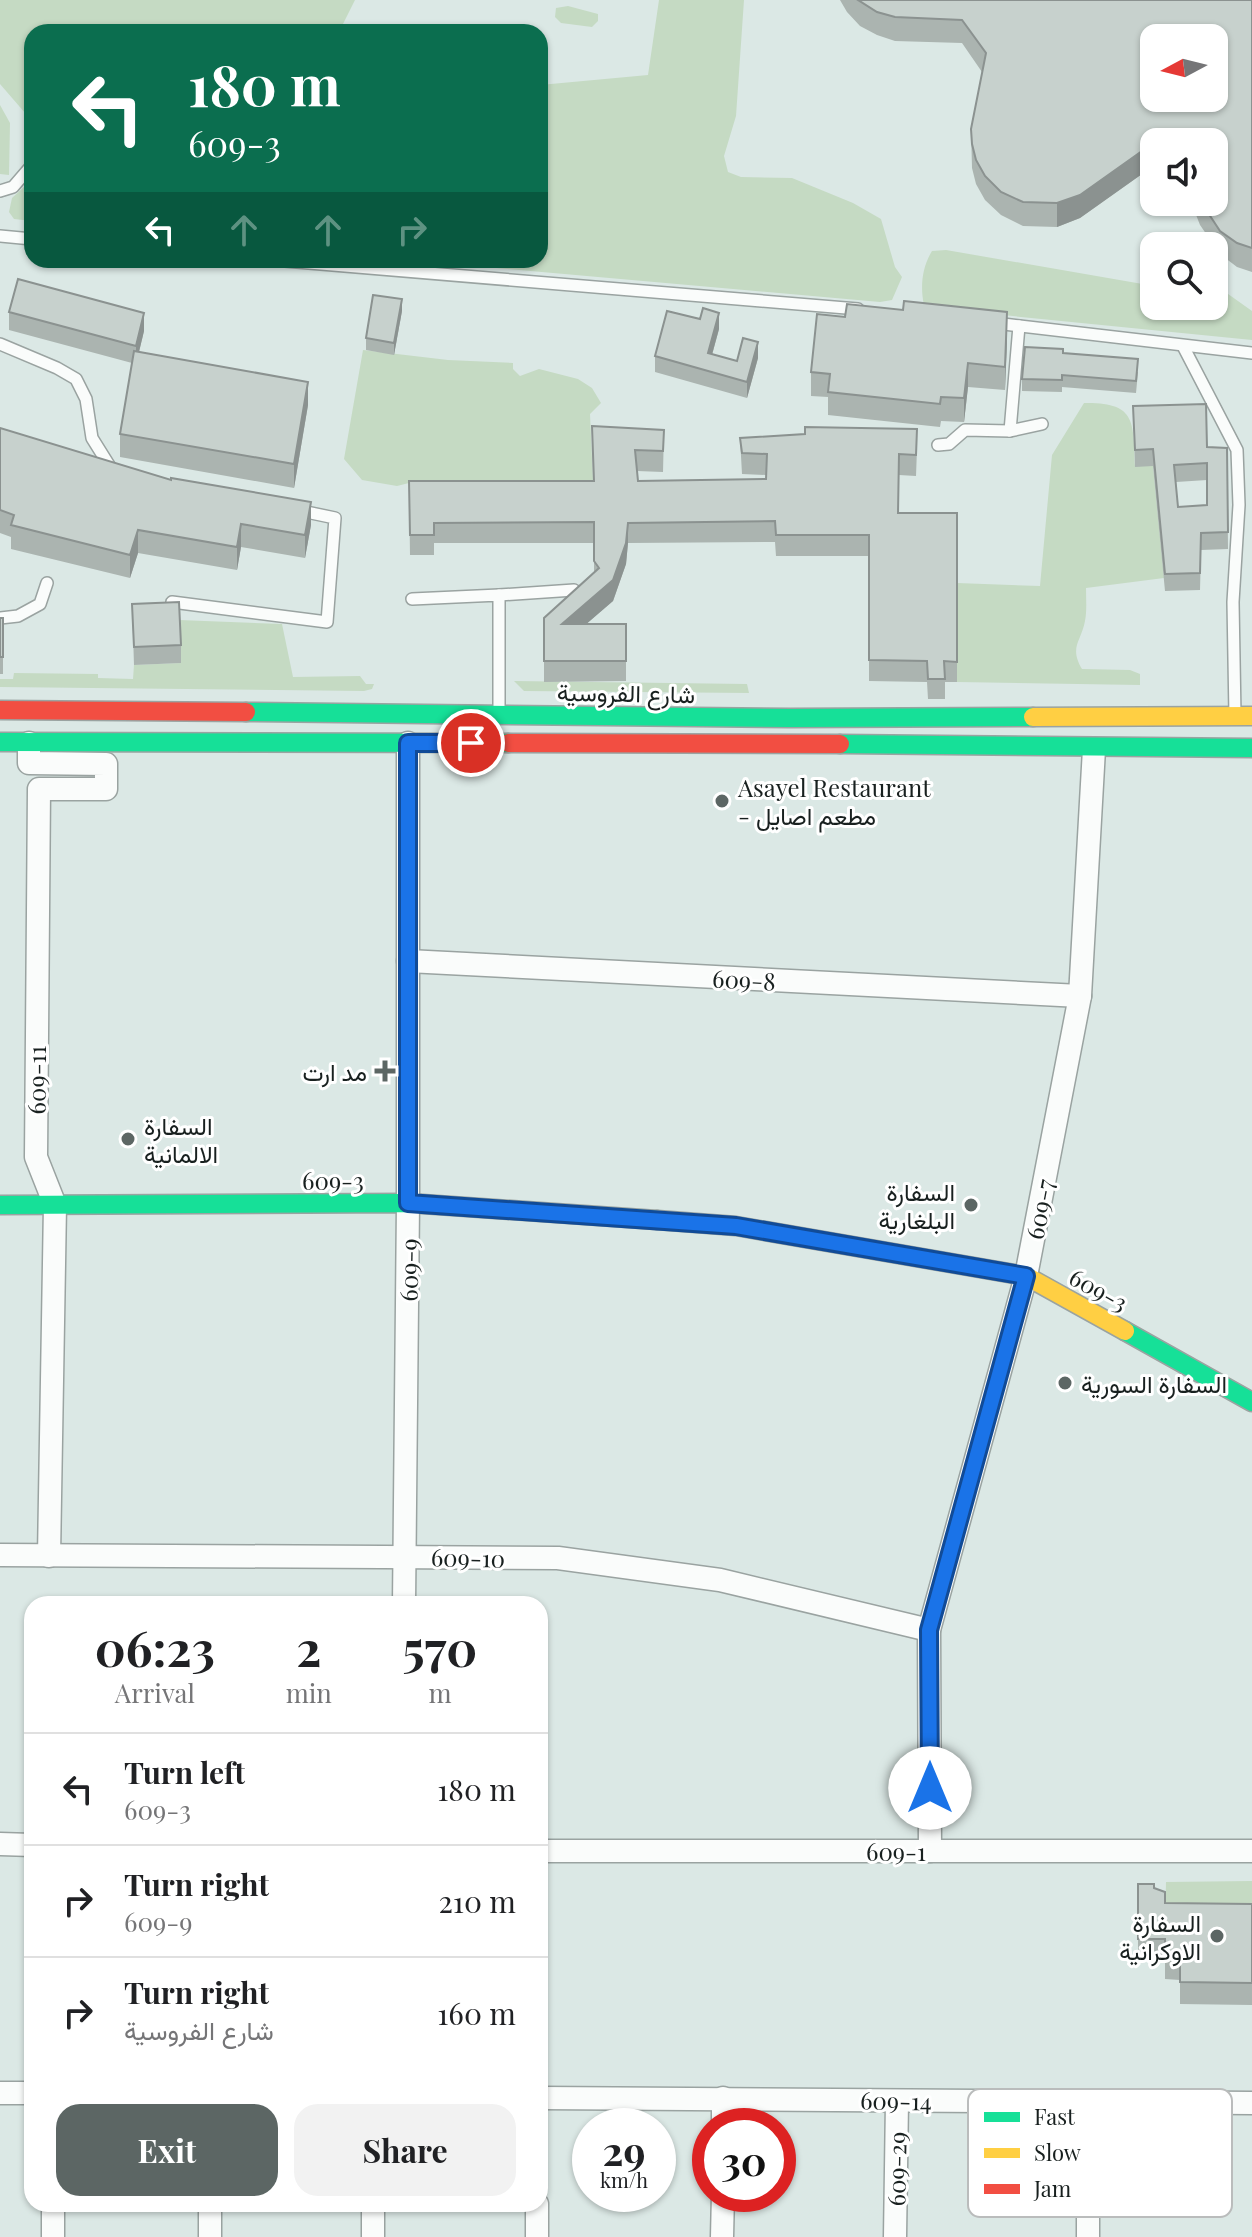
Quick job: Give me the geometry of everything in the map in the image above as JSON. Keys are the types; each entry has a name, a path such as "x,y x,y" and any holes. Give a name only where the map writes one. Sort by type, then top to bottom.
{"street":[{"name":"شارع الفروسية","path":"0,710 790,718 1244,716"},
{"path":"789,744 790,718"},
{"path":"0,742 1252,748"},
{"name":"609-11","path":"29,743 29,763 106,764 106,789 39,789 36,1157 55,1205 49,1556"},
{"name":"609-9","path":"404,1596 408,743"},
{"name":"609-7","path":"930,1851 929,1630 1026,1276 1080,996 1094,749"},
{"name":"609-8","path":"408,961 1080,996"},
{"name":"609-3","path":"0,1205 408,1203 736,1226 1026,1276 1252,1402"},
{"name":"609-10","path":"0,1555 558,1558 720,1580 929,1630"},
{"path":"0,1844 24,1845"},
{"name":"609-1","path":"548,1851 1252,1851"},
{"path":"0,2093 24,2093"},
{"name":"609-14","path":"548,2098 968,2101"},
{"path":"723,2098 723,2108"},
{"name":"609-29","path":"895,2237 897,2101"},
{"name":"609-14","path":"1232,2103 1252,2103"},
{"path":"53,2212 53,2237"},
{"path":"210,2212 210,2237"},
{"path":"373,2212 373,2237"},
{"path":"537,2212 537,2237"},
{"path":"722,2237 723,2212"}],"lane":[{"path":"0,191 13,187 24,174"},
{"path":"0,236 24,238"},
{"path":"368,268 868,310"},
{"path":"989,323 1252,353"},
{"path":"1010,431 1019,326"},
{"path":"0,344 76,379 86,399 92,438 112,470 127,474"},
{"path":"1183,346 1237,450 1239,505 1233,602 1244,716"},
{"path":"938,445 949,444 965,430 1010,431 1042,424"},
{"path":"172,602 327,622 335,518 291,509"},
{"path":"0,618 18,616 40,604 47,583"},
{"path":"412,599 574,590"},
{"path":"499,595 499,714"}],"green space":[{"path":"0,0 355,0 343,24 24,24 24,112 0,84"},
{"path":"659,0 744,0 736,116 724,156 728,172 741,177 792,178 853,203 881,219 895,267 902,277 892,300 880,302 495,268 548,268 548,84 648,75"},
{"path":"568,6 598,14 598,21 592,27 561,23 555,17 556,8"},
{"path":"0,105 10,123 9,175 0,174"},
{"path":"24,187 24,220 14,219 9,212 12,198"},
{"path":"946,250 1140,284 1140,320 1228,320 1228,294 1252,311 1252,340 932,308 924,305 922,284 932,251"},
{"path":"363,350 448,360 513,363 513,369 520,376 539,369 578,379 592,388 601,403 590,414 593,480 409,483 397,486 362,480 344,459"},
{"path":"1084,403 1114,406 1123,411 1132,426 1135,466 1153,466 1164,578 1086,588 1086,617 1076,655 1082,669 1130,670 1140,674 1140,685 957,682 957,583 1040,586 1052,455"},
{"path":"179,620 282,624 293,677 360,676 366,684 374,684 372,689 364,691 0,687 0,679 13,679 14,673 98,674 98,678 133,679 134,665 181,663"},
{"path":"514,681 747,684 749,693 524,691"},
{"path":"1252,1881 1252,1926 1165,1925 1166,1882"}],"building":[{"path":"858,0 1252,0 1252,248 1237,243 1228,237 1228,232 1220,231 1210,216 1228,216 1228,128 1140,128 1140,152 1080,195 1057,203 1023,202 1001,192 985,176 972,144 971,129 986,53 962,20 895,17 877,12"},
{"path":"18,279 144,313 136,346 9,312"},
{"path":"373,295 402,299 394,343 366,338"},
{"path":"904,301 1007,312 1005,367 968,363 964,398 941,397 940,404 828,392 830,374 811,372 817,314 845,317 847,304 903,310"},
{"path":"703,308 719,313 708,353 737,361 743,338 758,342 747,382 655,356 667,311 700,319"},
{"path":"1025,347 1138,359 1136,381 1062,375 1062,380 1022,379"},
{"path":"134,351 308,382 294,464 120,434"},
{"path":"1206,404 1207,447 1227,448 1228,532 1201,533 1200,573 1165,574 1153,449 1135,450 1133,406","holes":["1207,463 1207,505 1178,507 1174,465"]},
{"path":"592,426 664,430 663,451 635,450 638,481 766,479 767,454 742,453 740,438 805,434 805,427 917,429 916,455 899,454 898,513 957,513 957,662 944,661 945,679 928,679 927,661 869,660 869,535 776,535 775,521 628,523 626,543 613,580 562,624 626,624 626,661 544,661 544,618 599,568 594,561 594,522 434,523 434,535 410,535 409,481 594,481"},
{"path":"0,428 171,480 311,502 305,535 241,524 237,547 138,530 130,555 11,525 14,515 0,510"},
{"path":"179,602 181,645 134,647 132,604"},
{"path":"0,618 3,618 3,657 0,657"},
{"path":"1138,1884 1154,1884 1154,1888 1165,1892 1165,1903 1252,1904 1252,1983 1180,1982 1180,1958 1165,1958 1165,1939 1138,1939"}],"traffic: fast":[{"path":"246,712 790,718 1033,717"},
{"path":"0,742 508,743"},
{"path":"840,744 1252,748"},
{"path":"0,1205 408,1203 657,1220"},
{"path":"1125,1331 1252,1402"}],"traffic: slow":[{"path":"1033,717 1252,716"},
{"path":"657,1220 736,1226 1026,1276 1125,1331"}],"traffic: jam":[{"path":"0,710 246,712"},
{"path":"508,743 840,744"}],"place":[{"name":"Asayel Restaurant - مطعم اصايل","path":"722,801"},
{"name":"مد ارت","path":"385,1071"},
{"name":"السفارة الالمانية","path":"128,1139"},
{"name":"السفارة البلغارية","path":"971,1205"},
{"name":"السفارة السورية","path":"1065,1383"},
{"name":"السفارة الاوكرانية","path":"1217,1936"}],"route":[{"path":"471,743 408,743 408,1203 736,1226 1026,1276 929,1630 930,1788"}]}
